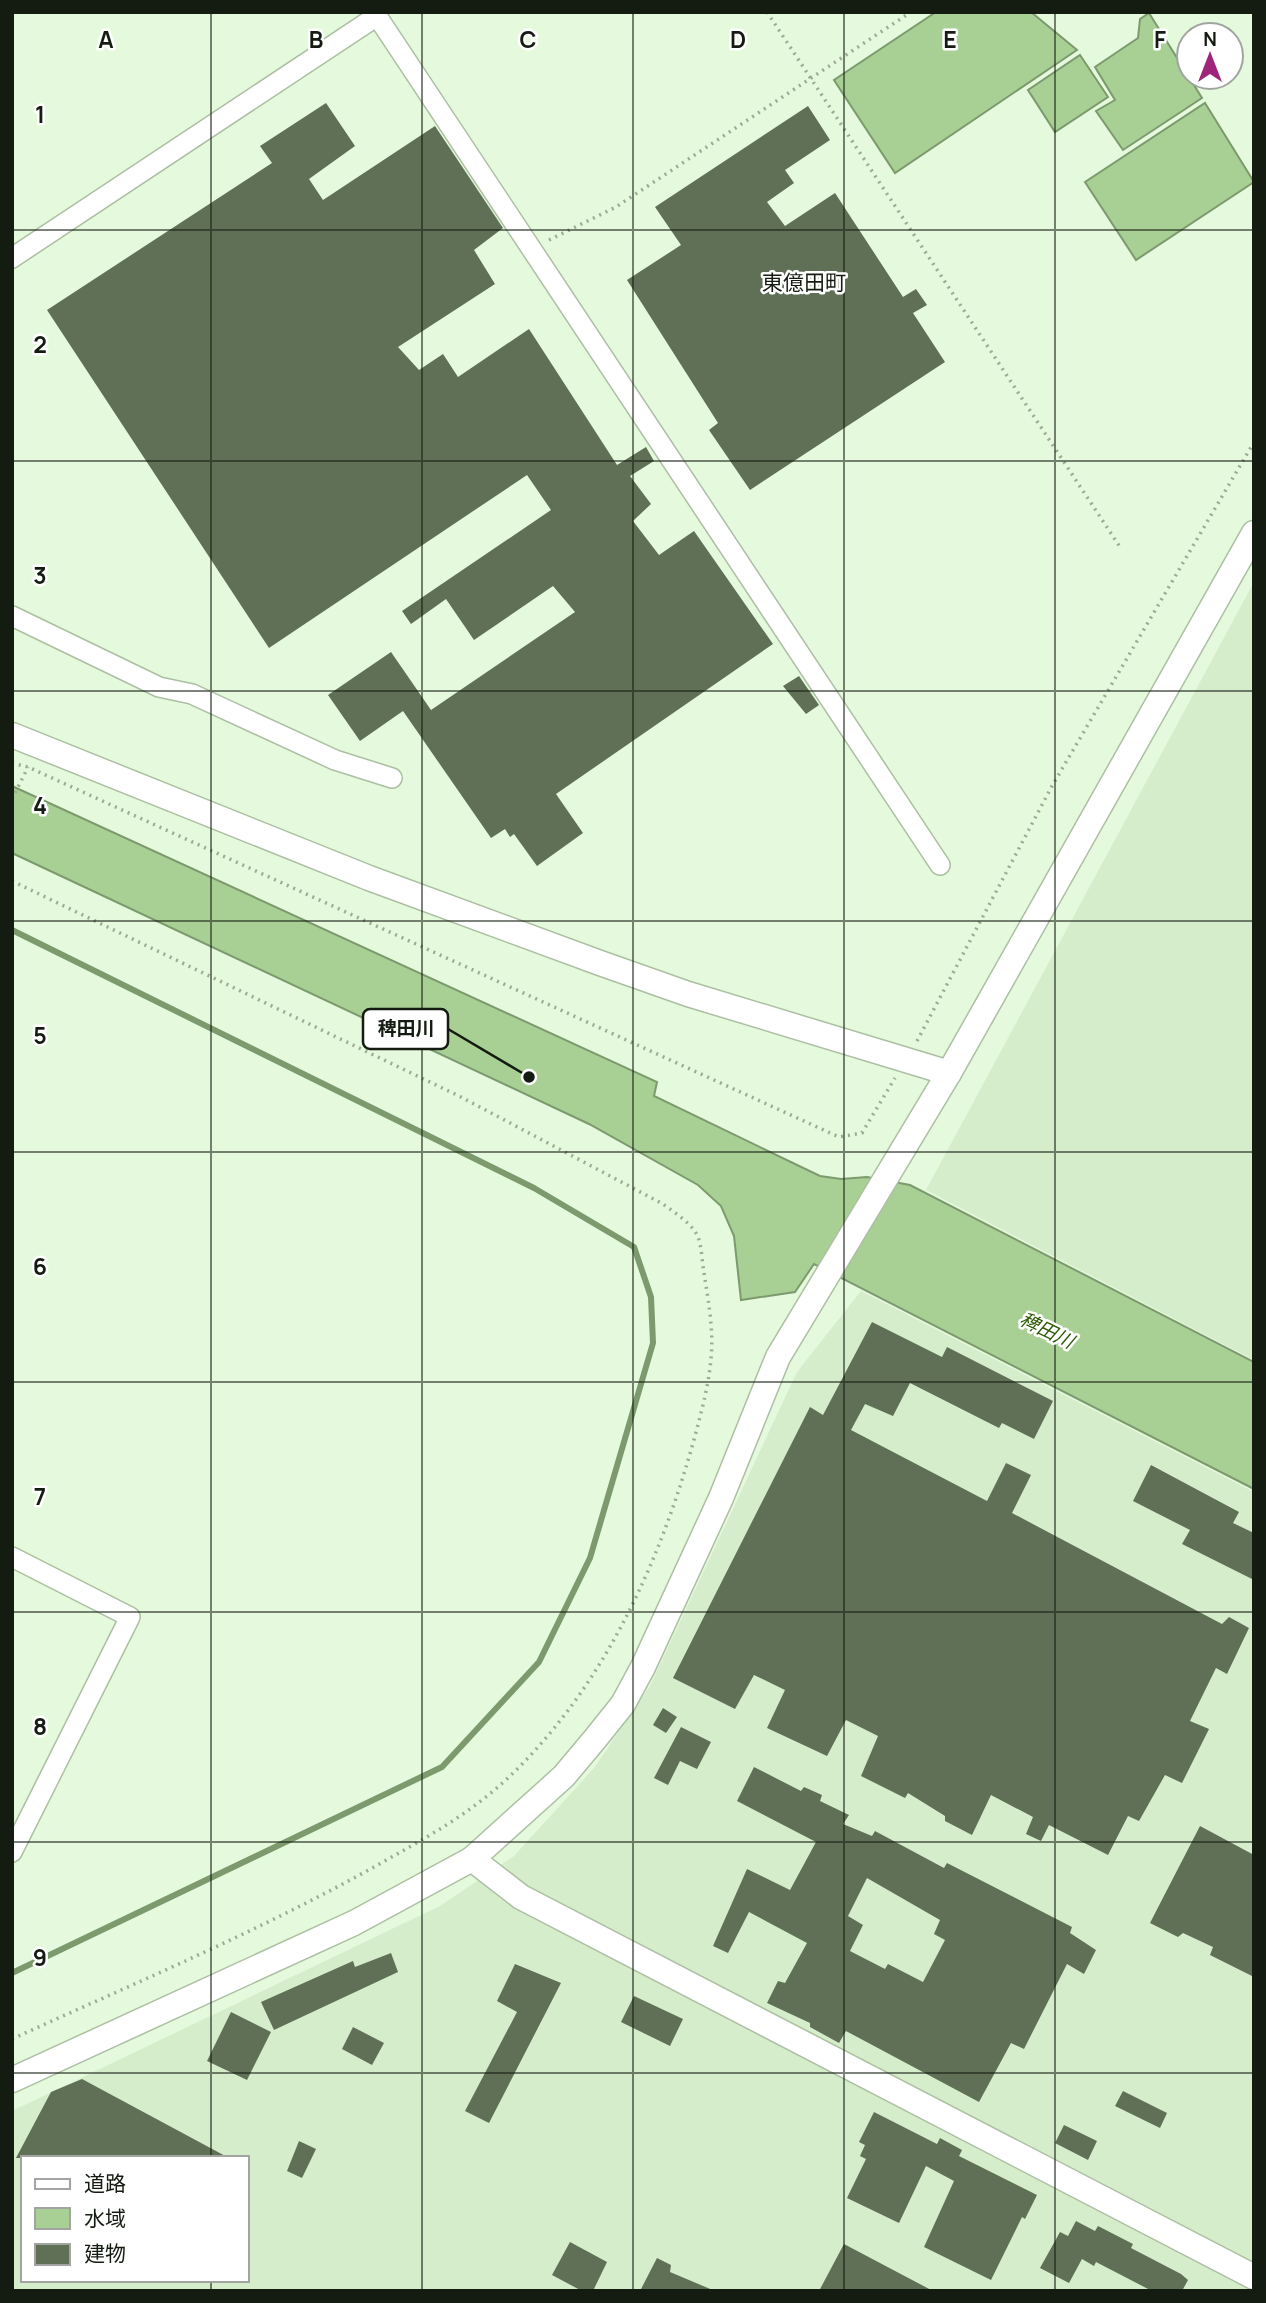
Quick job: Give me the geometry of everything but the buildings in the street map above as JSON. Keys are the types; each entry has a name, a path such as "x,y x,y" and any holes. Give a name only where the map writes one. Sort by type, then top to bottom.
{"street":[{"path":"12,258 377,16 940,865"},
{"path":"12,2080 354,1923 472,1859 564,1776 623,1704 643,1667 721,1498 778,1357 949,1073 1254,533"},
{"path":"12,616 159,687 201,697 335,760 392,778"},
{"path":"12,735 369,878 600,963 688,994 949,1073"},
{"path":"12,1558 130,1617 12,1853"},
{"path":"472,1859 521,1897 1254,2277"}],"path":[{"path":"767,12 1120,547"},
{"path":"531,248 616,207 812,80 911,12"},
{"path":"12,764 28,767 839,1137 862,1133 906,1060 1052,786 1254,442"},
{"path":"12,799 28,767"},
{"path":"12,881 461,1097 663,1204 684,1220 698,1237 714,1345 697,1428 675,1502 637,1592 590,1678 538,1746 510,1776 456,1820 309,1903 12,2039"}],"shaded area":[{"path":"1254,582 1254,1360 926,1190"},
{"path":"861,1291 1254,1492 1254,2291 12,2291 12,2111 440,1906 514,1856 594,1768 650,1686 797,1372"}],"water":[{"path":"936,12 1031,12 1077,50 895,173 834,80"},
{"path":"1149,13 1175,55 1175,91 1198,91 1202,98 1123,150 1096,111 1115,100 1095,67 1138,38 1140,19"},
{"path":"1080,55 1108,97 1055,132 1028,90"},
{"path":"1205,103 1254,182 1136,260 1085,182"},
{"path":"12,786 657,1082 654,1096 820,1176 841,1179 867,1177 910,1185 1254,1362 1254,1489 814,1264 795,1292 741,1300 734,1236 721,1206 698,1185 589,1124 12,853"}],"waterway":[{"path":"12,930 534,1188 634,1247 651,1297 653,1343 590,1558 539,1662 442,1767 12,1973"}],"place":[{"name":"稗田川","path":"529,1077"}],"district":[{"name":"東億田町","path":"804,283"}]}
